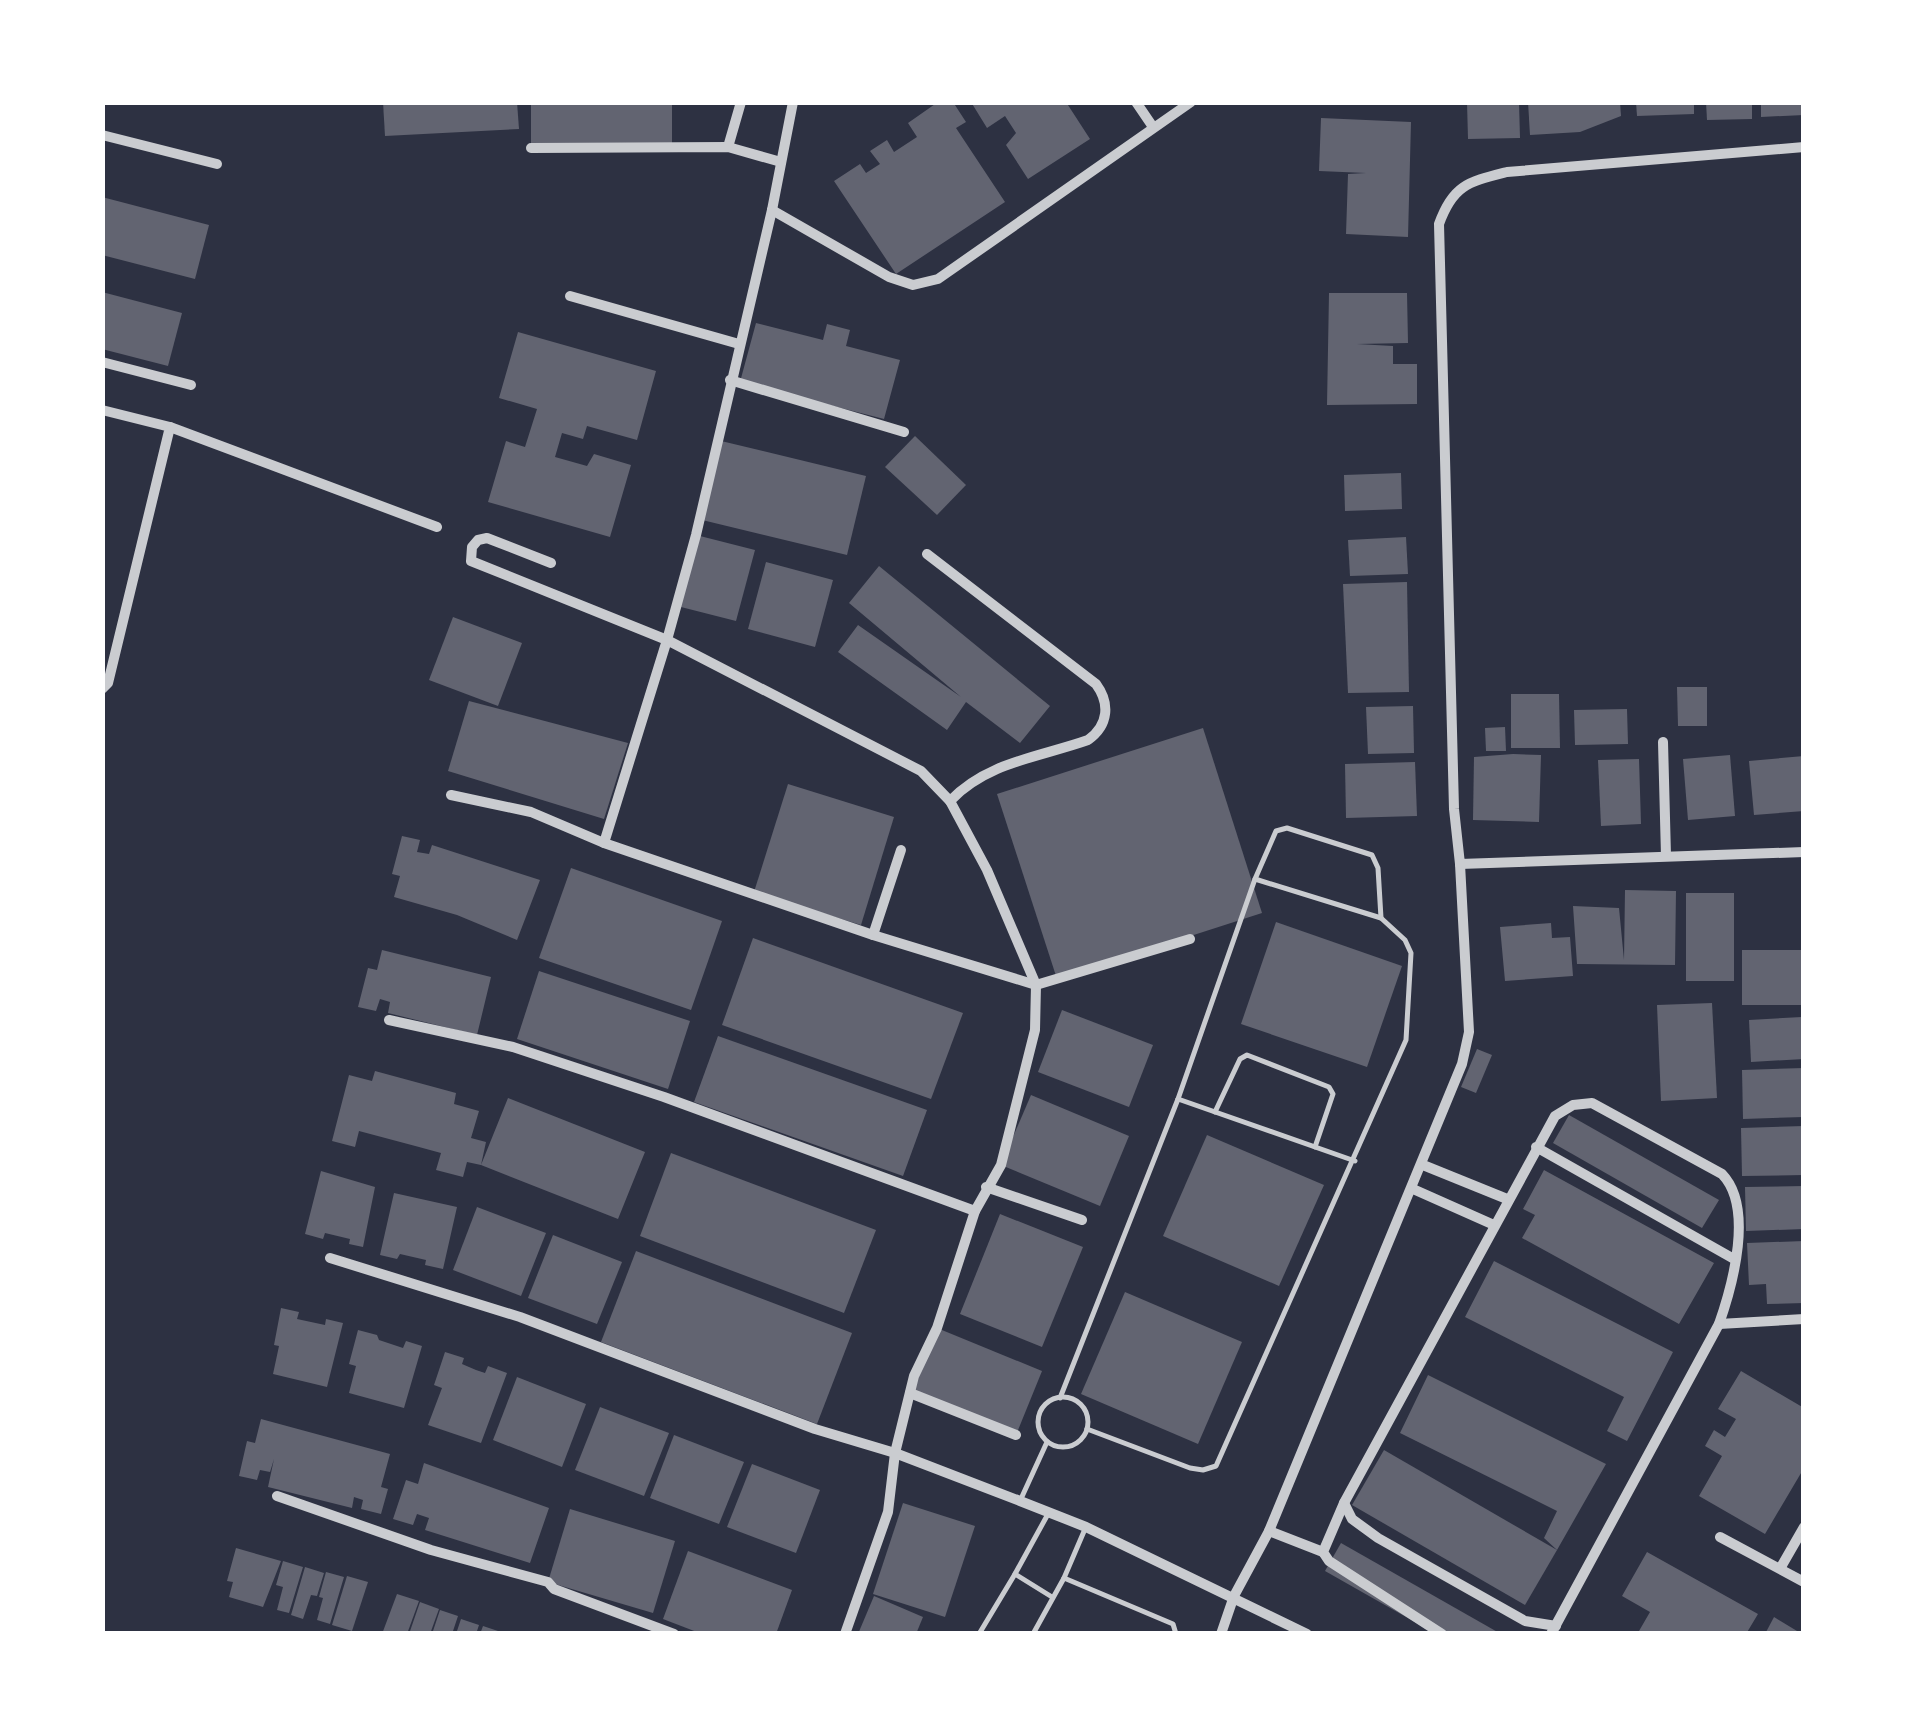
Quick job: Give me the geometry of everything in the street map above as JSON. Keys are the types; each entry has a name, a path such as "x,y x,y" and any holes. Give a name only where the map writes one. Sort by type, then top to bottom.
{"street":[{"path":"728,147 741,102"},
{"path":"604,842 696,534 772,210 793,102"},
{"path":"1136,102 1153,127"},
{"path":"772,210 889,277 913,285 938,279 1191,102"},
{"path":"102,135 217,164"},
{"path":"531,148 728,147 782,162"},
{"path":"1220,1634 1234,1596 1269,1531 1423,1164 1462,1064 1470,1032 1454,808 1438,224 1447,201 1468,182 1506,172 1804,147"},
{"path":"570,296 739,344"},
{"path":"102,362 191,385"},
{"path":"730,380 904,432"},
{"path":"102,410 170,426 437,527"},
{"path":"102,689 108,684 170,426"},
{"path":"551,563 487,538 472,547 471,561 666,640 922,771 950,802 987,870 1036,985 1035,1030 1002,1164 976,1211 936,1328 914,1376 895,1453 888,1512 845,1634"},
{"path":"926,554 1096,684 1106,696 1106,712 1099,732 1088,740 998,767 964,787 950,802"},
{"path":"1663,742 1666,856"},
{"path":"451,795 531,812 784,905 1036,985 1190,939"},
{"path":"873,935 901,850"},
{"path":"1460,864 1804,852"},
{"path":"388,1020 513,1047 976,1211"},
{"path":"1322,1552 1344,1503 1555,1116 1573,1105 1592,1103 1722,1174 1732,1184 1739,1235 1730,1294 1719,1324 1554,1630 1525,1622 1378,1538 1352,1520 1344,1503"},
{"path":"1536,1148 1734,1260"},
{"path":"1423,1164 1507,1199"},
{"path":"986,1187 1082,1220"},
{"path":"1412,1188 1494,1225"},
{"path":"330,1258 520,1316 815,1429 895,1453 1049,1512 1234,1596 1307,1634"},
{"path":"1719,1324 1804,1319"},
{"path":"910,1393 1016,1435"},
{"path":"277,1496 431,1550 548,1582 554,1588 674,1634"},
{"path":"1780,1568 1804,1527"},
{"path":"1269,1531 1322,1552 1442,1634"},
{"path":"1720,1537 1804,1582"}],"lane":[{"path":"1060,1398 1178,1099 1254,879 1276,832 1287,828 1372,856 1378,868 1381,918"},
{"path":"1087,1429 1190,1468 1204,1470 1216,1466 1406,1040 1411,953 1406,940 1381,918 1254,879"},
{"path":"1215,1112 1240,1060 1247,1055 1329,1087 1333,1094 1315,1147"},
{"path":"1178,1099 1354,1161"},
{"path":"1060,1398 1078,1403 1085,1410 1087,1429 1083,1438 1066,1447 1048,1442 1041,1435 1039,1416 1051,1401 1060,1398"},
{"path":"1020,1501 1048,1442"},
{"path":"979,1634 1049,1512"},
{"path":"1034,1634 1086,1527"},
{"path":"1016,1574 1052,1597"},
{"path":"1064,1578 1173,1624 1176,1634"}],"building":[{"path":"383,102 517,102 519,129 385,136"},
{"path":"531,102 672,102 672,148 531,148"},
{"path":"938,102 953,102 966,122 956,128 1005,202 896,274 834,181 860,164 866,173 880,164 870,151 887,140 894,152 917,137 908,123"},
{"path":"971,102 1066,102 1090,139 1028,179 1006,145 1016,133 1005,116 987,128"},
{"path":"1467,102 1519,102 1520,138 1468,139"},
{"path":"1528,102 1620,102 1621,116 1580,132 1530,135"},
{"path":"1636,102 1694,102 1694,114 1637,116"},
{"path":"1706,102 1752,102 1752,119 1707,120"},
{"path":"1761,102 1804,102 1804,115 1761,117"},
{"path":"1321,118 1411,122 1408,237 1346,234 1348,174 1366,173 1319,171"},
{"path":"102,197 209,225 195,279 102,255"},
{"path":"102,292 182,313 168,366 102,349"},
{"path":"1329,293 1407,293 1408,343 1357,344 1393,346 1393,364 1417,364 1417,404 1327,405"},
{"path":"756,323 823,340 827,324 850,330 846,346 900,360 884,419 740,382"},
{"path":"518,332 656,371 637,440 587,426 583,439 562,433 555,457 587,466 594,454 631,465 610,537 488,502 506,441 525,447 537,409 499,398"},
{"path":"915,436 966,485 937,515 885,467"},
{"path":"717,440 866,476 847,555 698,519"},
{"path":"1401,473 1402,509 1345,511 1344,475"},
{"path":"696,535 755,550 736,621 677,606"},
{"path":"1406,537 1408,574 1350,576 1348,540"},
{"path":"766,562 833,580 815,647 748,629"},
{"path":"879,566 1050,706 1020,743 966,702 947,730 838,652 858,625 961,697 849,603"},
{"path":"1407,582 1409,692 1348,693 1343,584"},
{"path":"453,617 522,643 498,706 429,680"},
{"path":"1677,687 1707,687 1707,726 1678,726"},
{"path":"1511,694 1559,694 1560,748 1511,748"},
{"path":"469,701 628,743 604,819 448,771"},
{"path":"1413,706 1414,753 1368,754 1366,707"},
{"path":"1627,709 1628,744 1575,745 1574,710"},
{"path":"1505,727 1506,751 1486,751 1485,728"},
{"path":"1203,728 1262,913 1057,979 997,794"},
{"path":"1541,755 1539,822 1473,820 1474,757"},
{"path":"1730,755 1735,816 1688,820 1683,759"},
{"path":"1804,756 1804,811 1754,815 1749,761"},
{"path":"1639,759 1641,824 1601,826 1598,760"},
{"path":"1415,762 1417,816 1346,818 1345,764"},
{"path":"788,784 894,817 861,925 754,892"},
{"path":"402,836 420,840 417,852 429,854 432,845 540,880 517,940 457,915 394,897 400,876 392,874"},
{"path":"571,868 722,921 691,1010 539,958"},
{"path":"1625,890 1676,891 1675,965 1577,964 1573,906 1619,908 1624,960"},
{"path":"1686,893 1734,893 1734,981 1686,981"},
{"path":"1276,922 1402,966 1367,1067 1241,1024"},
{"path":"1551,923 1552,938 1570,937 1573,976 1505,981 1500,927"},
{"path":"753,938 963,1013 931,1099 722,1025"},
{"path":"382,950 491,977 477,1035 388,1013 390,1002 380,999 376,1011 358,1007 368,968 377,970"},
{"path":"1742,950 1804,950 1804,1005 1742,1005"},
{"path":"539,971 690,1021 668,1089 517,1039"},
{"path":"1712,1003 1717,1098 1661,1101 1657,1005"},
{"path":"1062,1010 1153,1045 1129,1107 1038,1072"},
{"path":"1802,1017 1804,1059 1751,1062 1749,1020"},
{"path":"718,1036 927,1110 903,1176 694,1102"},
{"path":"1477,1049 1492,1055 1476,1093 1461,1087"},
{"path":"1804,1068 1804,1117 1743,1119 1742,1070"},
{"path":"375,1071 456,1093 454,1104 479,1111 471,1138 486,1142 481,1165 467,1162 463,1177 436,1170 441,1153 359,1131 355,1147 332,1141 349,1075 372,1081"},
{"path":"1031,1095 1129,1136 1100,1206 1001,1165"},
{"path":"508,1098 645,1152 618,1219 481,1165"},
{"path":"1569,1115 1719,1200 1702,1228 1553,1143"},
{"path":"1804,1126 1804,1175 1742,1176 1741,1128"},
{"path":"1207,1135 1324,1185 1279,1286 1163,1236"},
{"path":"671,1153 876,1230 844,1313 640,1236"},
{"path":"1544,1170 1714,1263 1679,1324 1522,1238 1535,1215 1523,1209"},
{"path":"321,1171 375,1187 363,1247 349,1244 350,1239 325,1233 323,1239 305,1234"},
{"path":"1804,1186 1804,1229 1746,1231 1745,1187"},
{"path":"394,1193 457,1207 443,1269 400,1254 397,1259 380,1255"},
{"path":"477,1207 546,1233 521,1296 453,1270"},
{"path":"1000,1214 1083,1247 1042,1347 960,1314"},
{"path":"553,1235 622,1262 597,1324 528,1298"},
{"path":"1804,1241 1804,1303 1767,1304 1766,1284 1749,1285 1747,1243"},
{"path":"636,1251 852,1333 817,1424 601,1342"},
{"path":"1494,1261 1673,1352 1627,1441 1607,1431 1624,1397 1465,1317"},
{"path":"1125,1292 1242,1342 1198,1444 1081,1394"},
{"path":"281,1308 299,1312 297,1319 325,1325 326,1319 343,1323 327,1387 273,1374"},
{"path":"937,1328 1042,1371 1016,1435 910,1393"},
{"path":"358,1330 403,1348 406,1341 422,1346 404,1408 349,1393 356,1366 349,1364"},
{"path":"445,1352 464,1358 462,1364 476,1370 485,1373 488,1366 507,1373 481,1443 428,1425 442,1388 434,1385"},
{"path":"1741,1371 1804,1408 1804,1468 1765,1534 1699,1496 1722,1456 1705,1446 1714,1430 1725,1437 1736,1419 1718,1409"},
{"path":"1428,1375 1606,1464 1557,1550 1544,1538 1557,1511 1400,1433"},
{"path":"517,1377 586,1404 562,1467 493,1440"},
{"path":"600,1407 669,1433 644,1496 575,1470"},
{"path":"261,1419 390,1454 381,1487 388,1489 381,1514 361,1509 363,1500 354,1497 352,1508 268,1487 274,1459 270,1472 260,1470 257,1480 239,1476 247,1441 255,1443"},
{"path":"674,1435 744,1462 719,1524 650,1498"},
{"path":"1384,1450 1557,1550 1525,1605 1352,1505"},
{"path":"424,1463 549,1508 530,1563 425,1530 429,1518 417,1514 413,1525 393,1519 406,1480 418,1484"},
{"path":"752,1464 820,1490 796,1553 727,1527"},
{"path":"903,1503 975,1526 945,1617 873,1594"},
{"path":"570,1509 675,1541 653,1613 548,1582"},
{"path":"1341,1543 1501,1634 1436,1634 1325,1571"},
{"path":"236,1548 281,1561 263,1607 229,1597 233,1582 227,1581"},
{"path":"688,1551 792,1590 776,1634 702,1634 663,1619"},
{"path":"1647,1552 1758,1614 1746,1634 1639,1631 1650,1612 1622,1596"},
{"path":"283,1561 303,1567 289,1613 277,1610 283,1587 276,1585"},
{"path":"305,1567 324,1573 317,1596 311,1595 303,1619 291,1615"},
{"path":"326,1572 344,1577 330,1624 317,1620"},
{"path":"347,1576 368,1582 352,1631 332,1625"},
{"path":"397,1594 419,1601 407,1634 382,1634"},
{"path":"874,1596 923,1617 916,1634 858,1634"},
{"path":"420,1602 439,1609 430,1634 409,1634"},
{"path":"440,1610 458,1616 452,1634 432,1634"},
{"path":"1774,1617 1802,1634 1765,1634"},
{"path":"461,1619 479,1625 476,1634 456,1634"},
{"path":"483,1626 504,1633 504,1634 480,1634"}]}
